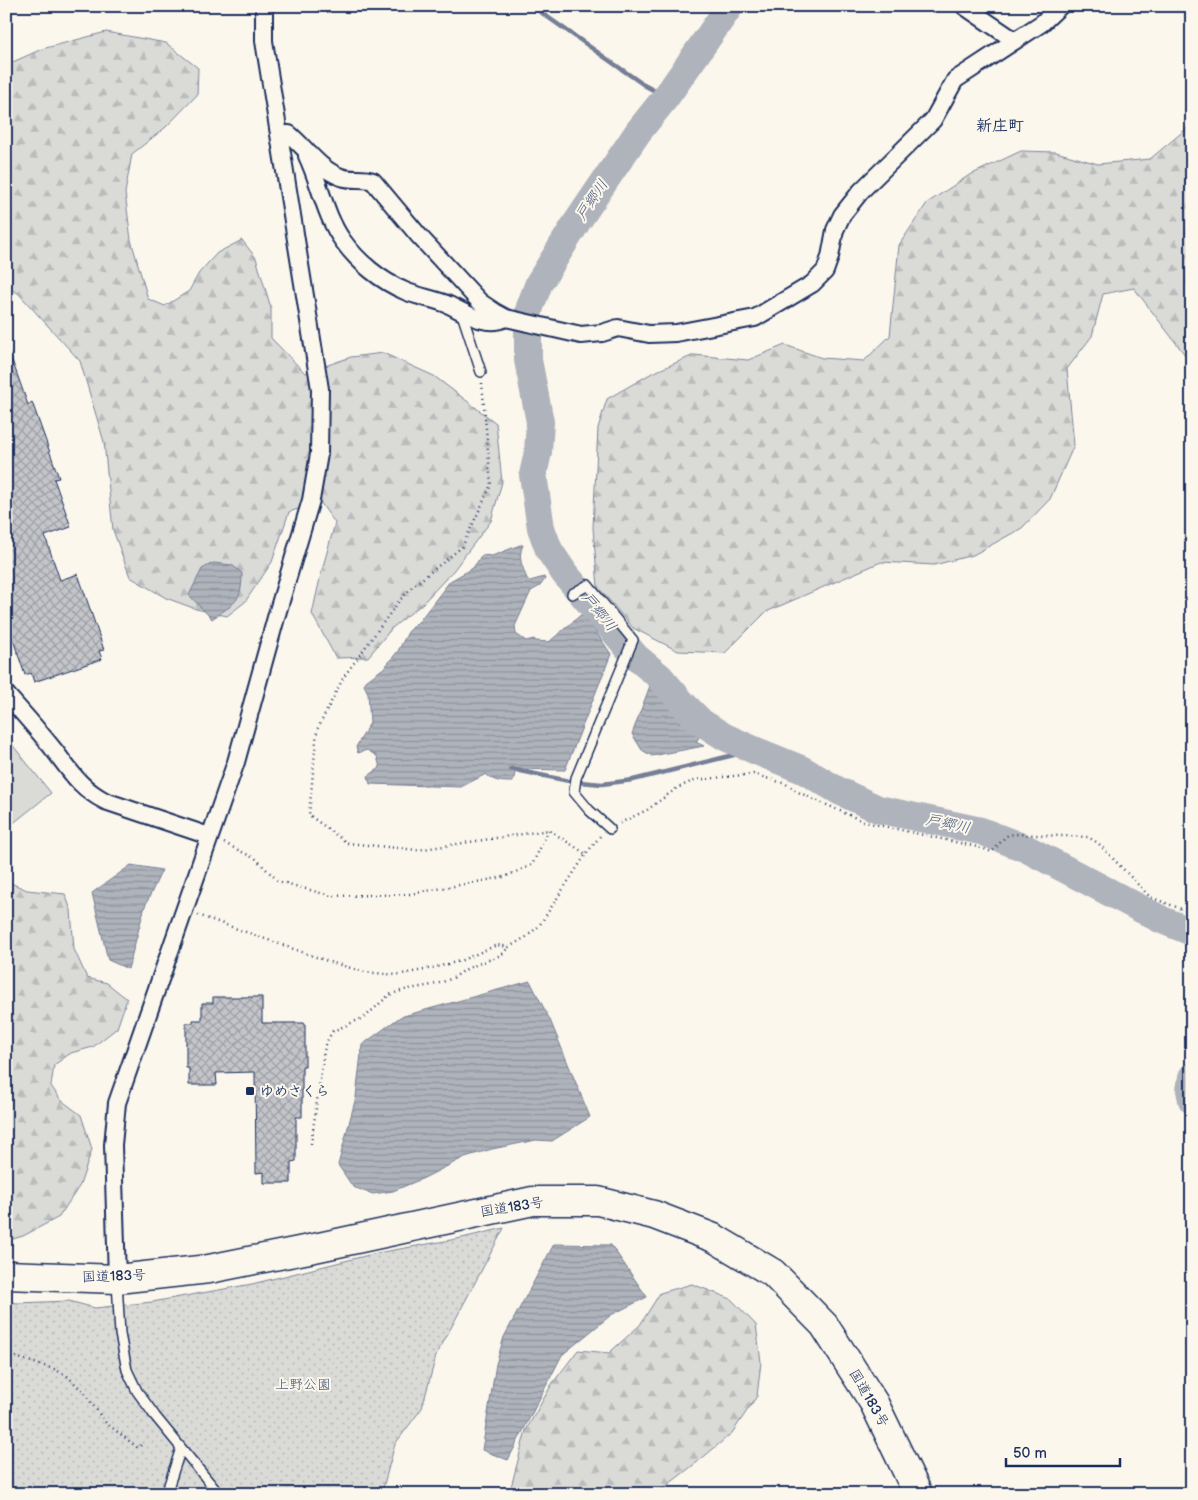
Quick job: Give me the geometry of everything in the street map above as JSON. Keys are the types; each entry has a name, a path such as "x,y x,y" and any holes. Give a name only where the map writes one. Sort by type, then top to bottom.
{"highway":[{"name":"国道183号","path":"6,1275 117,1279 209,1269 533,1201 598,1201 654,1215 714,1238 773,1273 824,1325 874,1403 918,1494"}],"street":[{"path":"117,1279 113,1154 117,1103 236,762 311,500 319,454 320,389 264,41 262,18 264,6"},
{"path":"964,6 1014,40"},
{"path":"279,135 289,134 319,164 341,177 351,180 364,178 373,181 419,236 480,302 506,318 581,335 602,333 618,328 649,334 676,333 755,318 812,284 825,271 830,257 834,230 842,215 861,191 933,120 955,80 1042,23 1060,6"},
{"path":"304,149 342,240 374,272 406,292 431,298 491,322 498,322 506,318"},
{"path":"6,694 72,774 92,794 105,801 209,836"}],"lane":[{"path":"461,311 481,372"},
{"path":"572,594 588,585 633,640 576,778 574,788 574,792 589,810 610,829"},
{"path":"117,1279 120,1334 127,1370 137,1391 219,1494"},
{"path":"166,1494 181,1448"}],"path":[{"path":"481,372 490,485 462,547 412,587 343,678 317,730 309,816 347,843 417,850 549,830 586,854"},
{"path":"311,1144 324,1051 333,1031 364,1017 389,995 404,990 437,984 453,978 468,968 501,955 509,947 526,938 539,926 586,854 601,835 647,810 664,796 682,785 695,780 753,774 786,784 865,822 982,848 992,852 1006,836 1014,834 1088,837 1098,843 1150,897 1192,913"},
{"path":"209,836 256,859 278,880 331,896 410,894 504,877 532,865 549,830"},
{"path":"184,910 330,962 365,972 396,974 424,970 460,961 497,945 509,947"},
{"path":"6,1354 54,1369 67,1376 84,1391 105,1422 138,1448 142,1445"}],"green space":[{"path":"106,32 166,43 198,68 197,95 166,127 132,154 125,193 131,240 148,299 165,306 189,291 199,273 217,253 242,240 256,258 271,308 271,338 305,373 351,357 383,353 434,376 496,423 502,482 491,521 453,571 422,604 392,628 368,657 336,658 312,614 335,523 320,502 289,512 272,562 245,602 227,616 196,609 166,598 130,577 113,530 104,442 80,361 18,293 6,287 6,65 42,49"},
{"path":"1192,124 1192,364 1134,288 1103,294 1092,336 1067,369 1074,445 1050,499 1022,528 973,555 934,565 881,562 766,612 725,653 678,651 633,628 598,587 593,528 598,428 607,399 652,373 694,355 748,360 785,345 822,358 864,361 890,336 899,245 927,203 968,176 1021,151 1056,152 1098,164 1150,159"},
{"path":"6,737 51,793 6,829"},
{"path":"6,881 27,890 65,894 71,910 74,949 87,978 107,983 127,999 117,1028 93,1047 71,1053 54,1065 51,1086 61,1100 81,1115 92,1149 80,1185 59,1217 23,1236 6,1241"},
{"name":"上野公園","path":"504,1228 436,1356 422,1408 395,1444 383,1488 387,1494 6,1494 6,1301 17,1303 69,1301 95,1308 152,1302 252,1284 377,1253 462,1238"},
{"path":"692,1284 731,1299 756,1325 761,1362 757,1396 732,1433 656,1494 498,1494 511,1487 526,1430 552,1384 578,1350 609,1353 640,1325 660,1293"}],"shaded area":[{"path":"523,545 521,558 527,579 530,581 544,577 545,579 540,586 531,591 515,626 516,634 526,641 534,639 536,641 549,642 583,613 611,654 565,770 516,769 513,782 498,781 486,774 461,787 370,784 368,776 380,768 377,756 367,750 358,753 356,747 370,723 368,693 364,685 366,681 385,667 398,651 408,632 420,620 450,581 473,568 482,555 492,556"},
{"path":"213,563 232,565 242,573 242,583 235,601 212,619 189,595 202,569"},
{"path":"651,683 687,721 709,737 700,735 696,742 704,746 652,756 642,750 632,734"},
{"path":"131,865 162,870 145,906 128,969 108,960 92,893"},
{"path":"530,981 550,1020 590,1117 552,1141 536,1140 465,1157 393,1191 373,1194 353,1187 338,1165 356,1097 362,1045 400,1017"},
{"path":"554,1244 611,1245 647,1297 611,1315 562,1355 508,1460 482,1450 496,1364 504,1337"}],"building":[{"path":"8,349 28,405 32,402 59,478 54,479 71,527 45,536 60,580 78,574 104,650 99,651 102,659 34,682 31,673 25,675 7,622 10,621 6,610 6,350"},
{"path":"213,997 262,997 262,1023 305,1023 305,1066 302,1066 302,1117 296,1117 296,1161 291,1162 291,1183 264,1183 264,1172 256,1173 255,1072 216,1073 217,1085 189,1085 189,1068 186,1068 186,1023 193,1023 193,1020 202,1020 202,1003 213,1003"}],"waterway":[{"path":"532,6 644,85 666,97"},
{"name":"戸郷川","path":"730,6 666,97 638,132 577,222 539,283 530,307 528,316 528,360 540,422 538,452 533,475 541,528 549,550 565,574 636,657 660,677 701,722 725,737 803,770 839,791 878,809 981,831 1027,849 1162,920 1192,932"},
{"path":"511,769 569,781 602,784 633,780 754,750"},
{"name":"戸郷川","path":"1192,1077 1190,1090 1192,1100"}],"place":[{"name":"ゆめさくら","path":"250,1091"}],"district":[{"name":"新庄町","path":"1000,126"}]}
